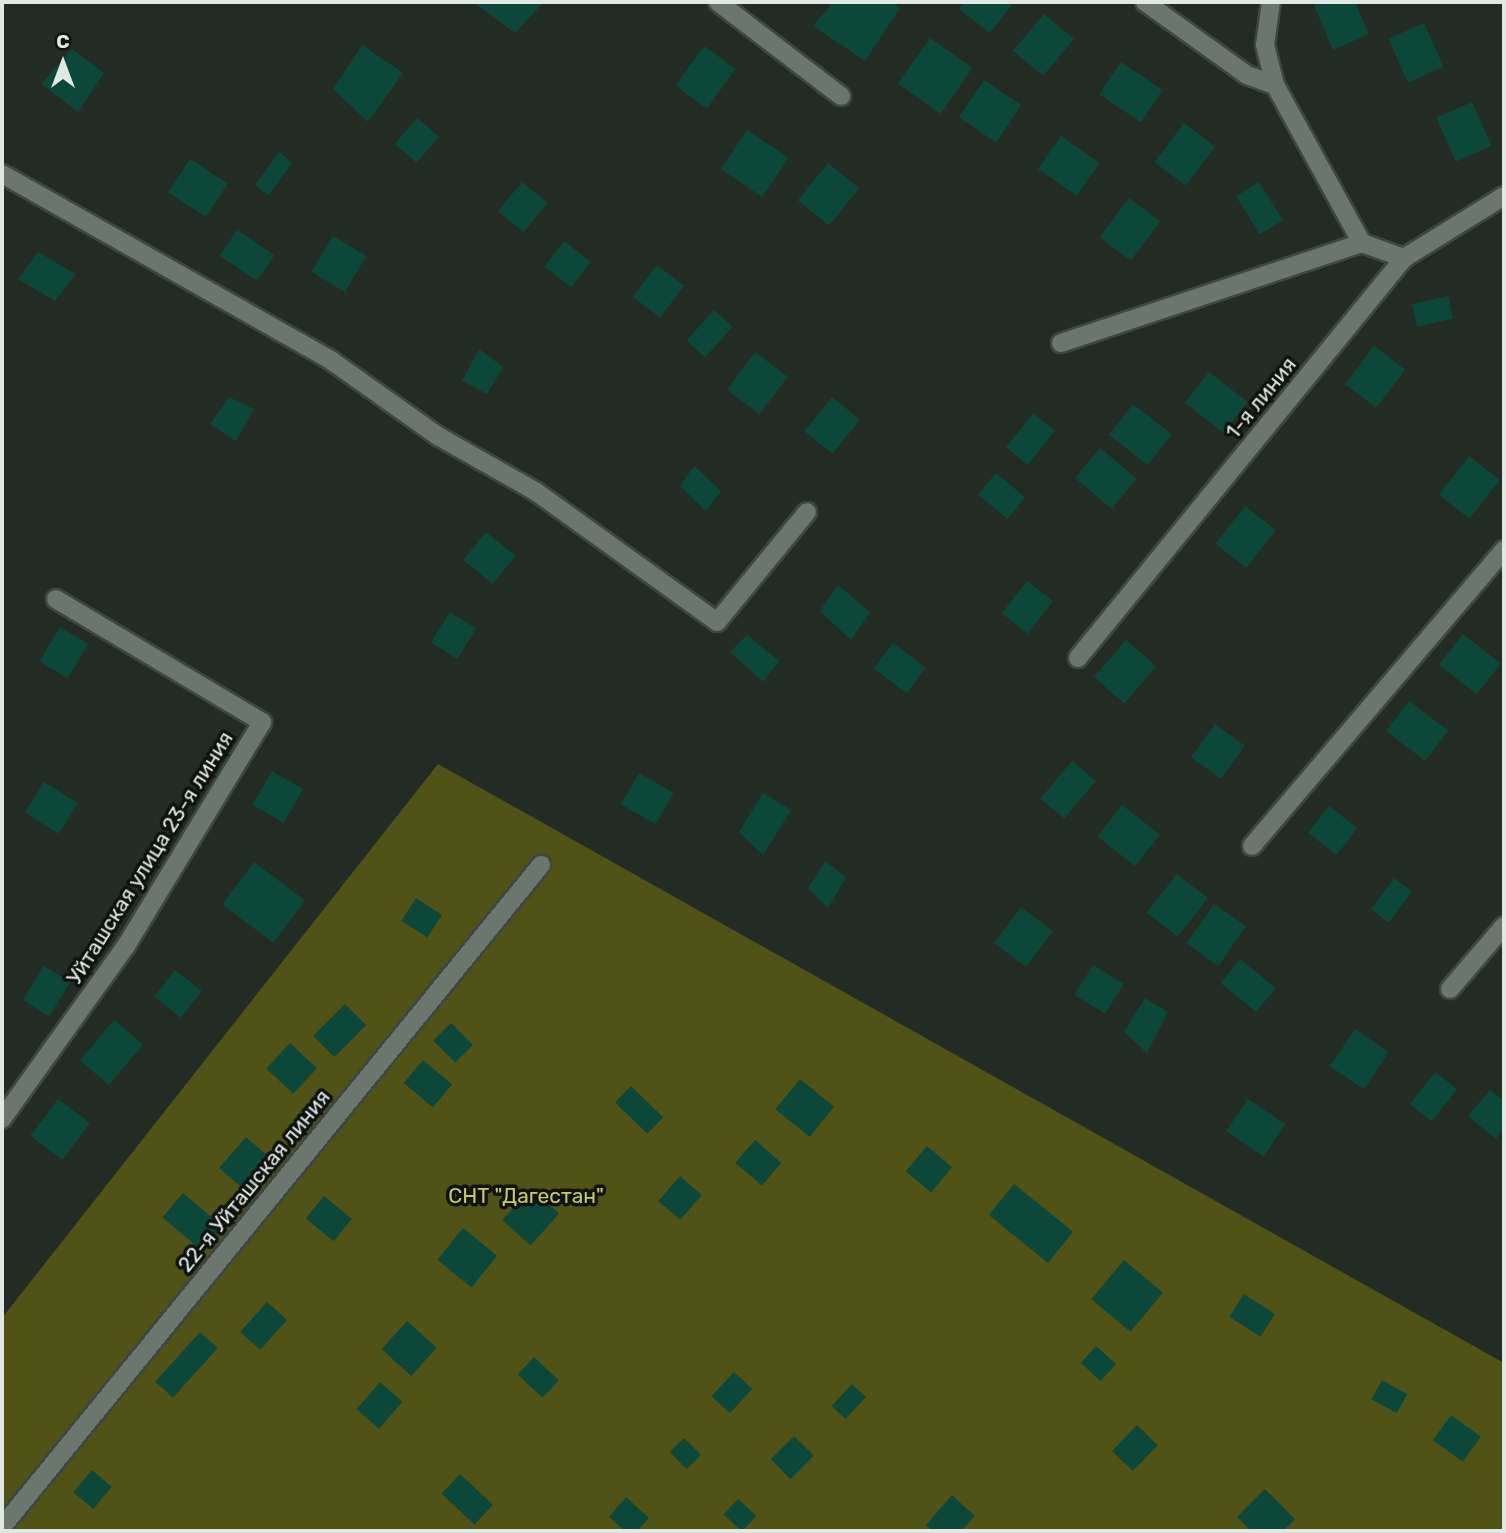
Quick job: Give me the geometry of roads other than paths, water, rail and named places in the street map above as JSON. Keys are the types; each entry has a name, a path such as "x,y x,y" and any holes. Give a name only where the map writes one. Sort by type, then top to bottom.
{"street":[{"path":"718,2 841,96"},
{"path":"1145,2 1247,75 1275,85"},
{"path":"1271,2 1265,45 1275,85 1362,243"},
{"path":"2,174 332,362 438,436 535,491 717,622 807,512"},
{"name":"1-я линия","path":"1078,658 1404,258 1504,196"},
{"path":"1061,343 1362,243 1404,258"},
{"path":"1252,846 1504,550"},
{"name":"Уйташская улица 23-я линия","path":"2,1119 127,946 262,722 56,600"},
{"name":"22-я Уйташская линия","path":"2,1527 541,865"},
{"path":"1450,989 1504,926"}],"park label":[{"name":"СНТ \"Дагестан\"","path":"526,1196"}]}
